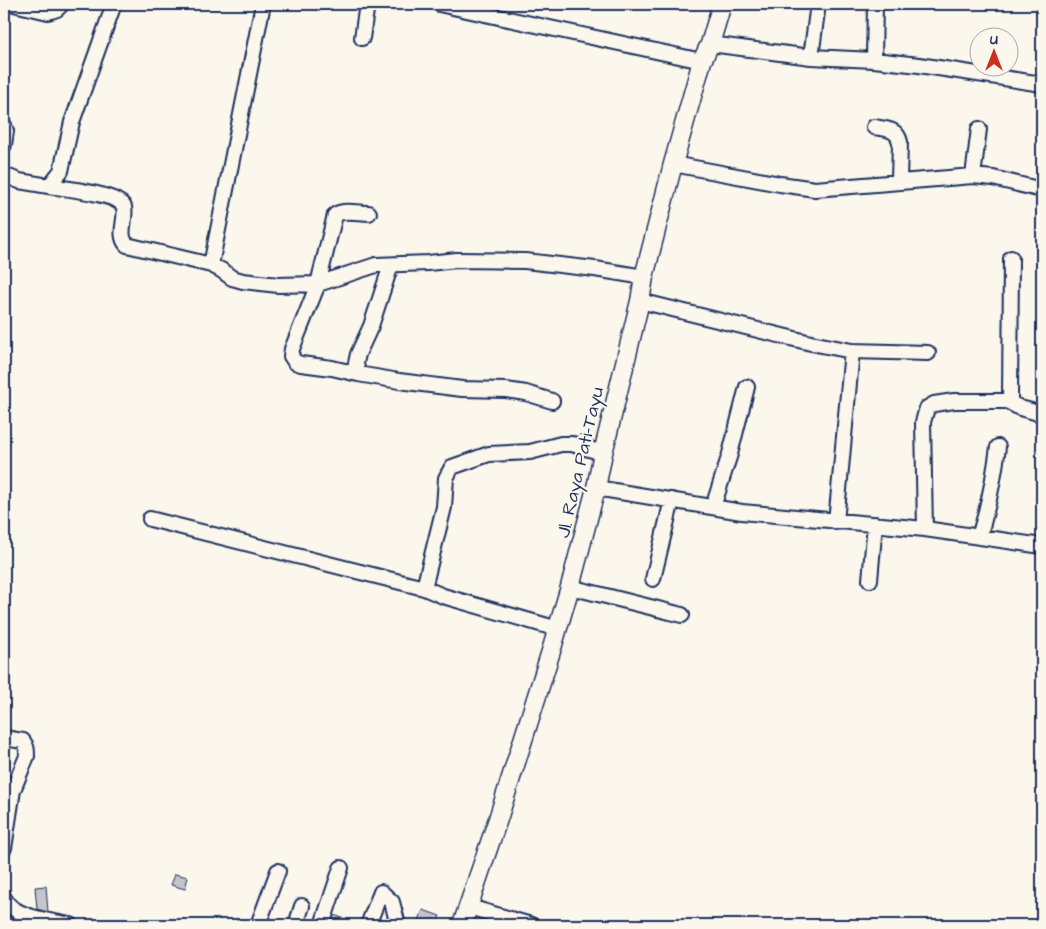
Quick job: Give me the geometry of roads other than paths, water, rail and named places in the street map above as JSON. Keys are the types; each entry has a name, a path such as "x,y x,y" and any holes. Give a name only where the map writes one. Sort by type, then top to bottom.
{"main road":[{"name":"Jl. Raya Pati-Tayu","path":"462,925 498,819 570,587 596,488 644,277 673,164 702,61 710,44 722,4"}],"street":[{"path":"14,4 48,12 57,9 62,4"},
{"path":"49,186 61,171 72,122 114,4"},
{"path":"211,265 262,4"},
{"path":"362,38 367,4"},
{"path":"439,4 702,61"},
{"path":"811,56 818,4"},
{"path":"874,60 875,4"},
{"path":"710,44 811,56 919,65 1042,84"},
{"path":"4,126 6,131 4,145"},
{"path":"874,128 888,129 899,138 899,182"},
{"path":"973,176 978,129"},
{"path":"673,164 815,189 973,176 993,178 1042,190"},
{"path":"4,176 19,181 70,188 119,201 124,207 122,237 127,245 211,265 232,278 243,281 278,285 318,284 376,265 457,260 525,261 644,277"},
{"path":"369,213 339,212 335,215 318,284 292,349 291,356 295,362 399,381 462,389 506,390 526,393 552,401"},
{"path":"1010,402 1011,258"},
{"path":"358,374 356,363 358,354 371,326 391,265"},
{"path":"640,301 811,344 852,351 928,353"},
{"path":"836,522 852,351"},
{"path":"713,508 730,454 747,387"},
{"path":"925,529 923,422 927,408 934,404 954,402 1010,402 1020,408 1042,414"},
{"path":"424,588 444,506 446,478 452,466 489,454 521,454 561,444 572,444 603,452"},
{"path":"979,537 995,476 998,447"},
{"path":"596,488 742,512 925,529 1042,546"},
{"path":"653,579 672,500"},
{"path":"150,519 424,588 444,596 558,629"},
{"path":"870,580 875,524"},
{"path":"570,587 682,615"},
{"path":"4,738 23,741 26,744 27,750 27,756 8,790 4,843"},
{"path":"322,925 341,868"},
{"path":"258,925 278,872"},
{"path":"368,925 380,892 392,902 398,925"},
{"path":"4,898 5,902 21,920 65,925"},
{"path":"296,925 302,906"},
{"path":"469,907 531,925"}]}
